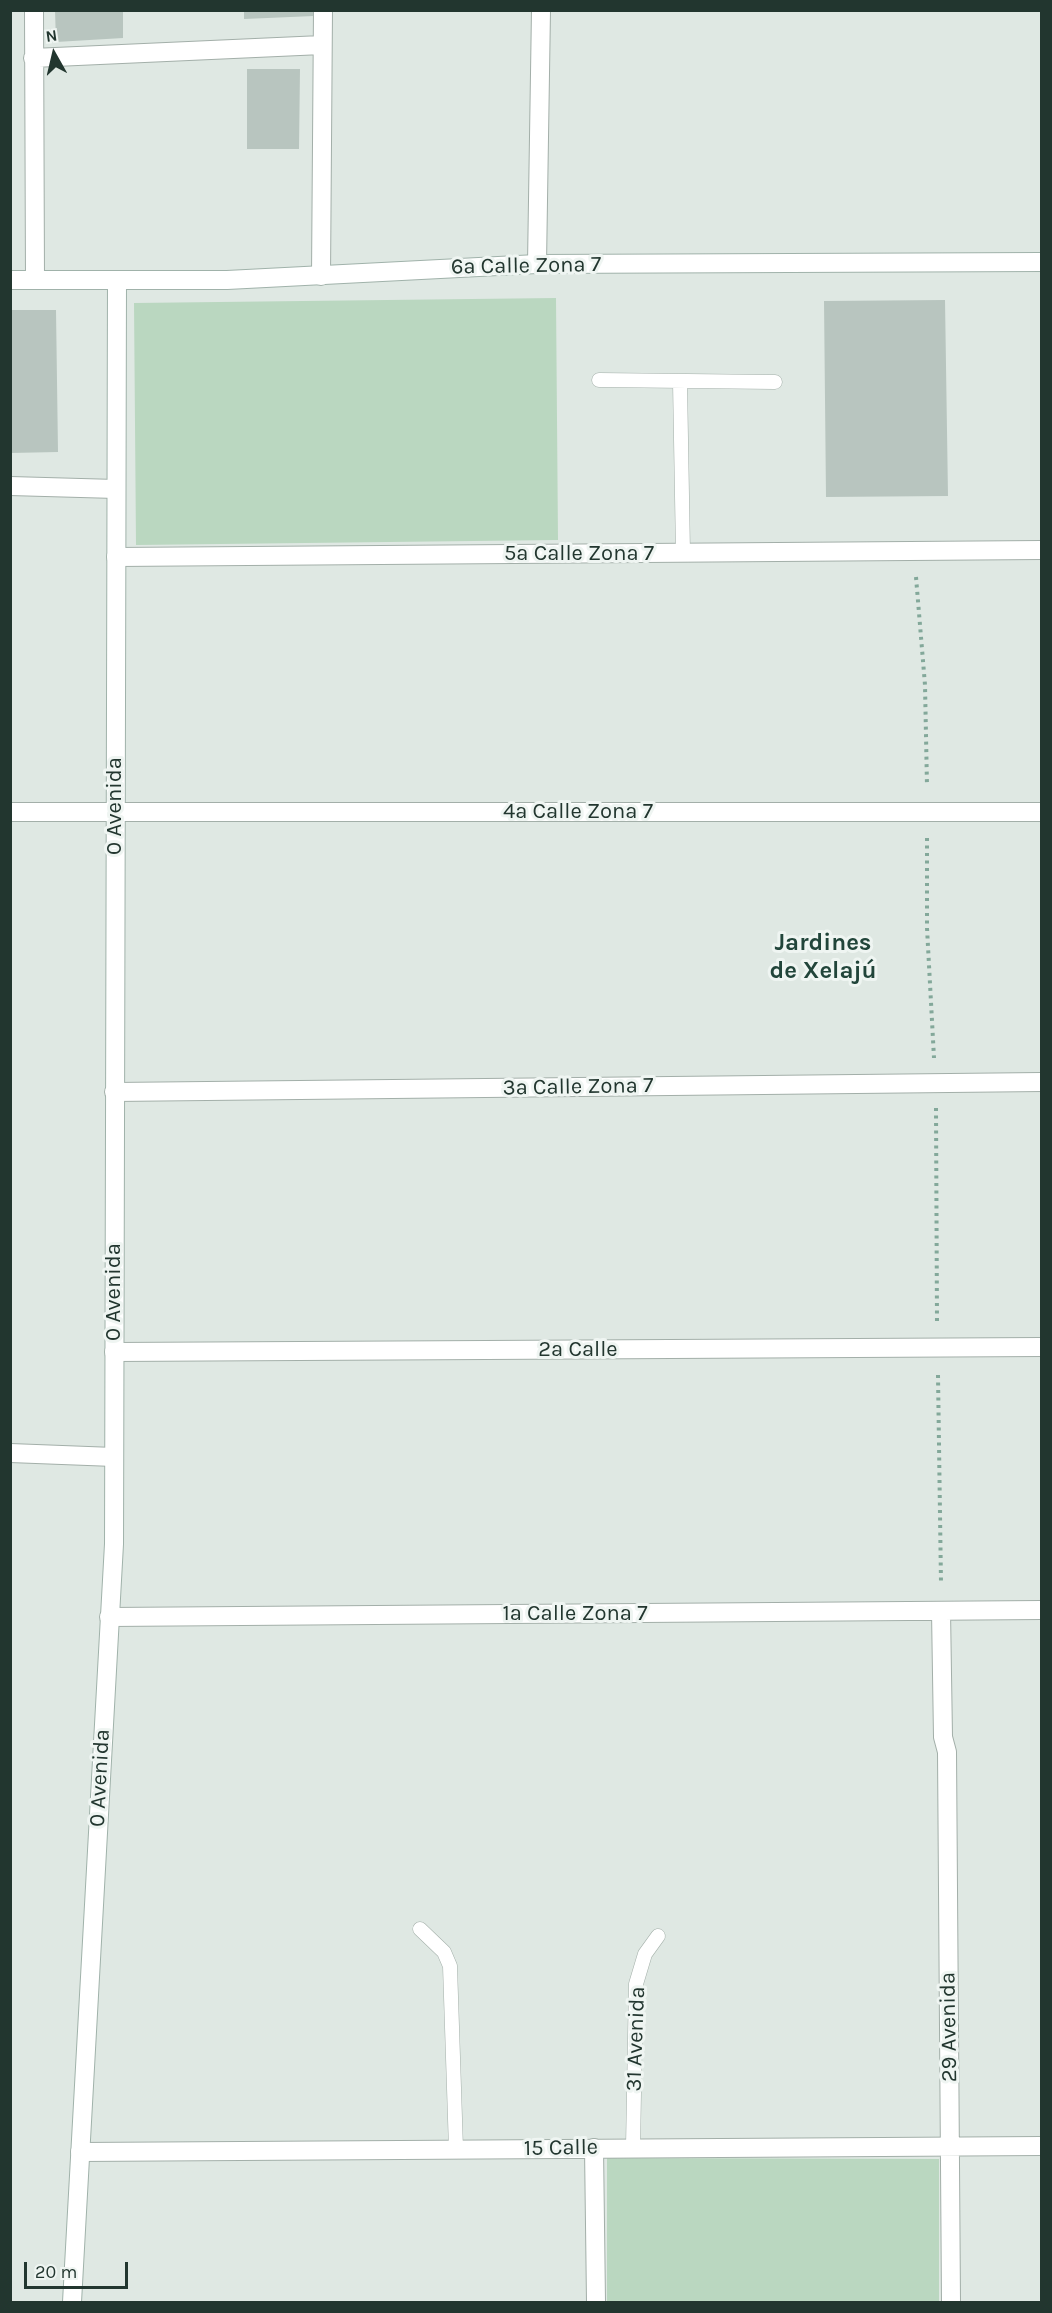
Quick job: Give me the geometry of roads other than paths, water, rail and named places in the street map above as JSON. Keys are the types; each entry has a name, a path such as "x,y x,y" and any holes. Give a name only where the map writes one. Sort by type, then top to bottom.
{"street":[{"path":"34,10 35,280"},
{"path":"321,276 324,10"},
{"path":"537,264 541,10"},
{"path":"33,58 322,45"},
{"name":"6a Calle Zona 7","path":"10,280 117,281 321,276 537,264 1041,262"},
{"name":"0 Avenida","path":"72,2302 114,1544 117,281"},
{"path":"10,486 116,489"},
{"name":"5a Calle Zona 7","path":"116,557 1041,549"},
{"name":"4a Calle Zona 7","path":"10,812 1041,812"},
{"name":"3a Calle Zona 7","path":"114,1092 1041,1082"},
{"name":"2a Calle","path":"114,1352 1041,1347"},
{"path":"10,1453 114,1457"},
{"name":"1a Calle Zona 7","path":"109,1617 1041,1610"},
{"name":"29 Avenida","path":"941,1611 943,1737 946,1752 951,2302"},
{"name":"15 Calle","path":"80,2152 1041,2146"},
{"path":"594,2148 596,2302"}],"lane":[{"path":"599,380 775,382"},
{"path":"680,382 683,553"},
{"path":"420,1929 444,1952 450,1966 456,2149"},
{"name":"31 Avenida","path":"633,2147 636,1984 645,1954 658,1936"}],"district":[{"name":"Jardines de Xelajú","path":"823,957"}]}
